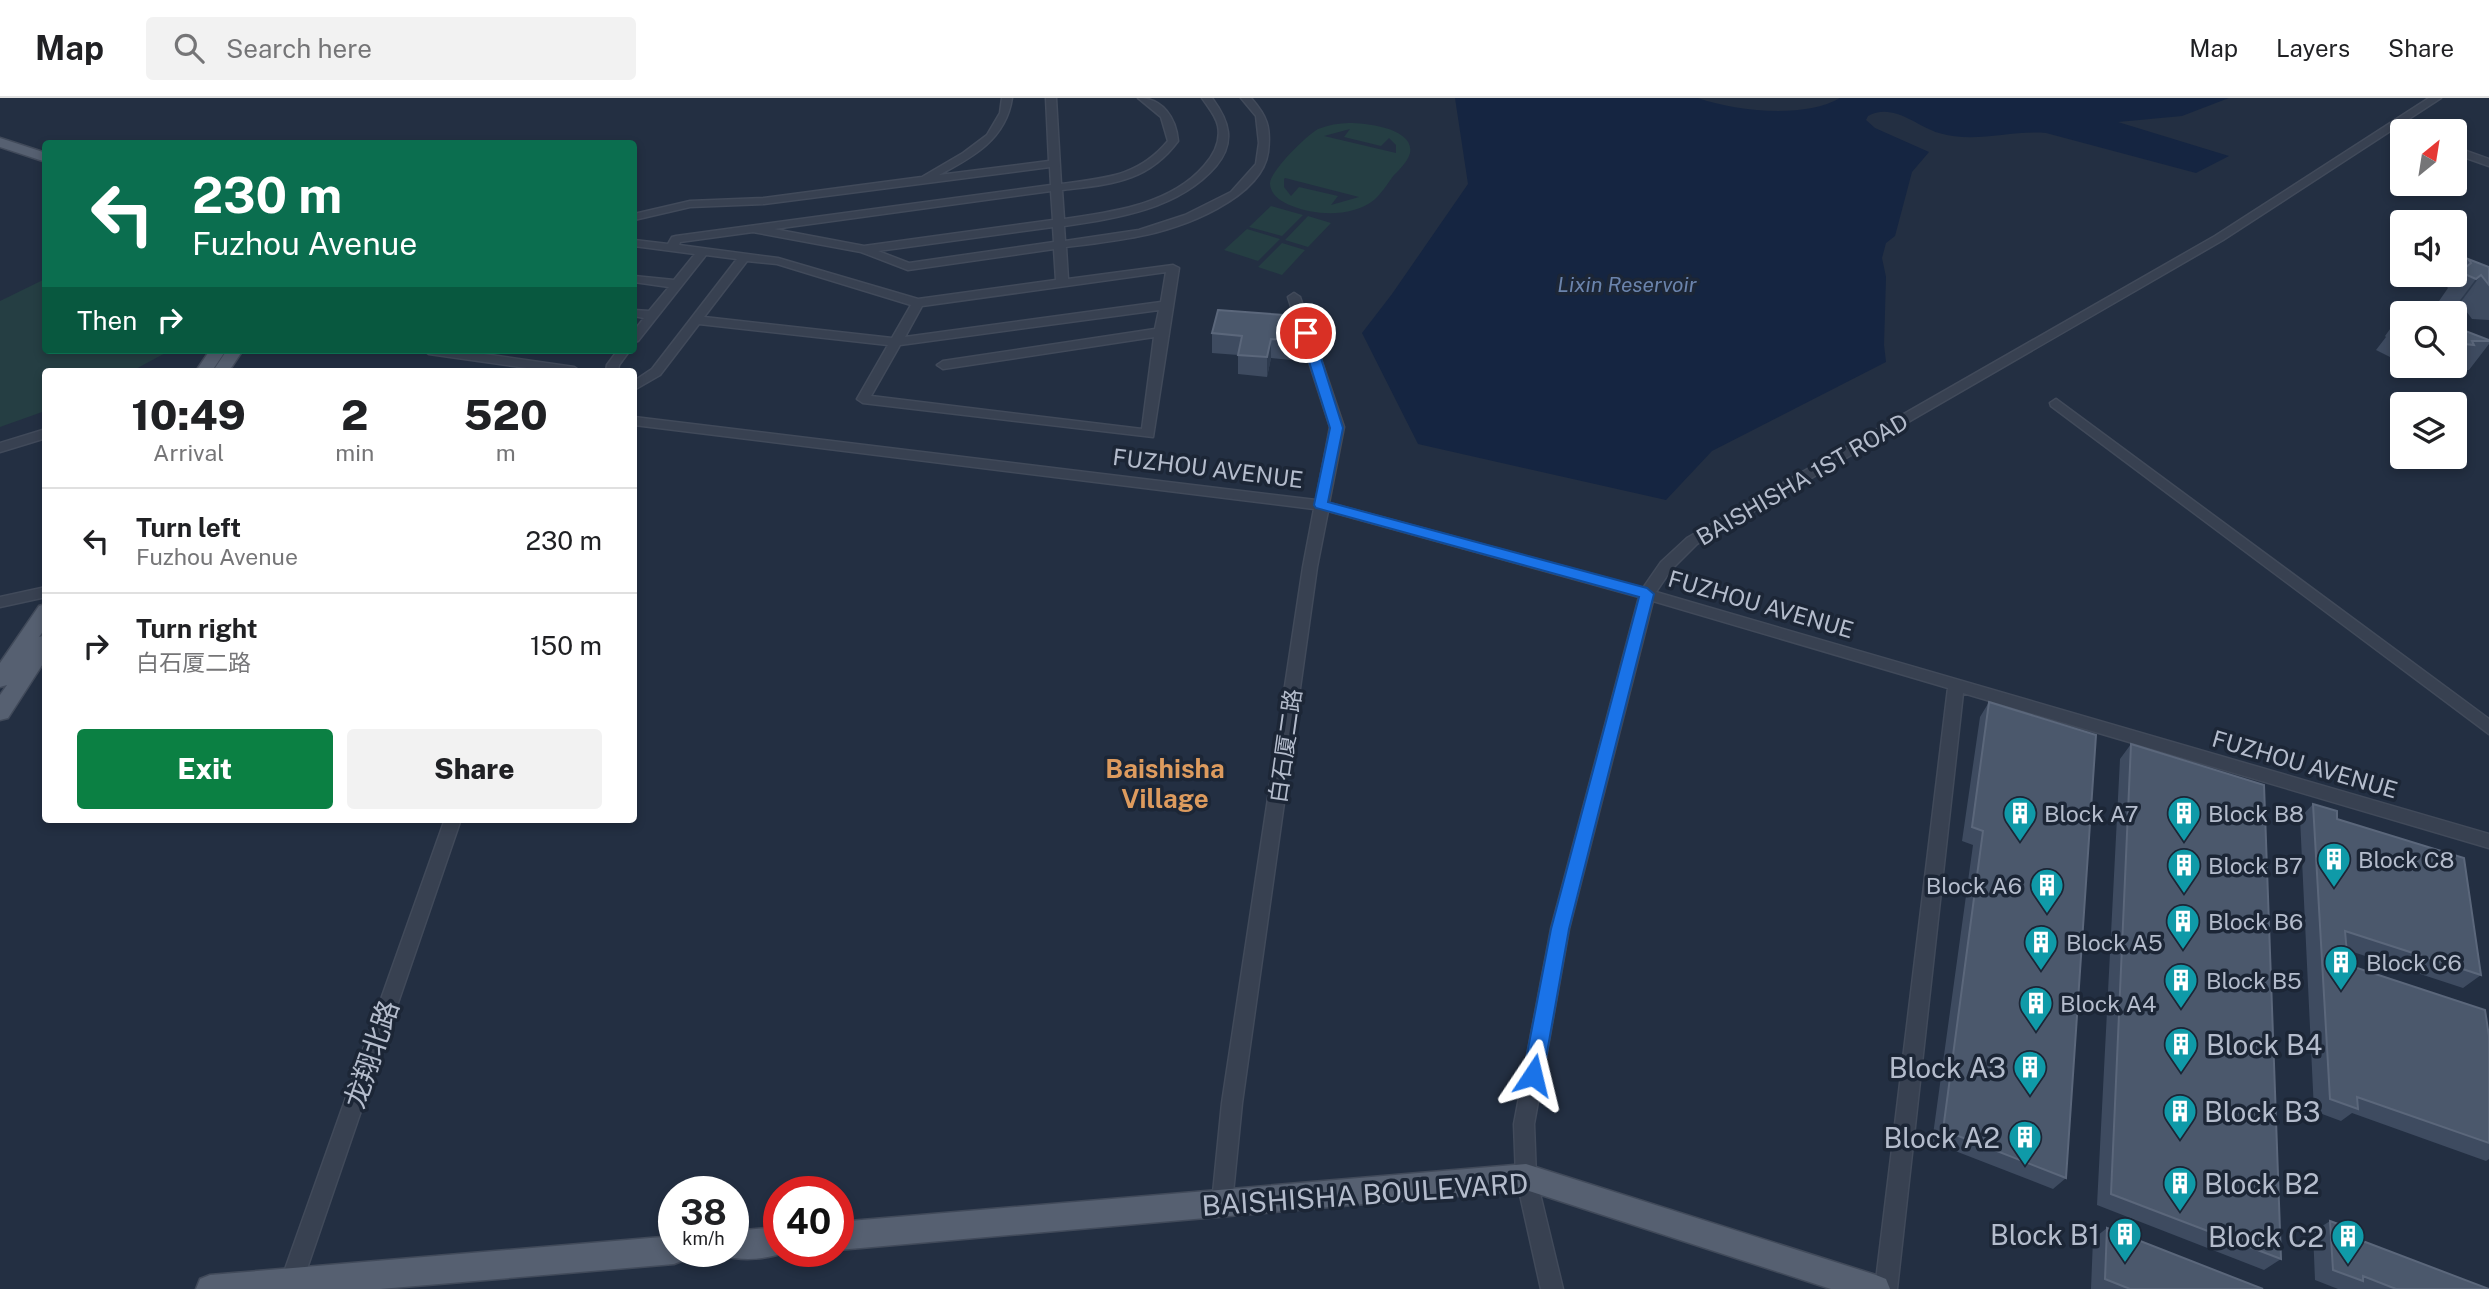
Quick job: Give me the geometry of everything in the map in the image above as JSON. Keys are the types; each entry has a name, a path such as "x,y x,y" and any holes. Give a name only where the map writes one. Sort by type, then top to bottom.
{"main road":[{"path":"0,142 42,157"},
{"path":"0,152 42,166"},
{"path":"0,679 42,617"},
{"path":"0,712 42,648"},
{"name":"BAISHISHA BOULEVARD","path":"854,1235 1526,1177 1876,1289"},
{"path":"210,1289 290,1286 658,1252"}],"street":[{"path":"916,183 990,139 1007,113 1007,98"},
{"path":"1051,98 1062,283"},
{"path":"672,247 676,239 1119,179 1139,172 1161,157 1174,141 1172,124 1160,107 1143,98"},
{"path":"864,249 1127,211 1175,194 1207,173 1225,143 1222,118 1207,98"},
{"path":"755,229 864,249 908,267 1140,233 1189,217 1235,194 1261,165 1264,143 1261,115 1246,98"},
{"name":"BAISHISHA 1ST ROAD","path":"2410,119 2436,98"},
{"name":"BAISHISHA 1ST ROAD","path":"1552,1289 1526,1177 1524,1124 1560,929 1647,594 1666,566 1692,541 2219,237 2390,134"},
{"path":"2468,155 2489,163"},
{"path":"637,216 690,204 764,201 1055,163"},
{"path":"637,243 778,261 918,303 1173,268 1147,434 863,399 918,303"},
{"path":"637,334 704,250"},
{"path":"637,384 656,372 745,256"},
{"path":"637,279 677,284"},
{"name":"白石厦二路","path":"1222,1203 1232,1103 1321,505 1337,428 1294,297"},
{"path":"696,320 895,342 1166,305"},
{"path":"637,313 652,315"},
{"path":"943,365 1161,332"},
{"path":"457,354 553,368"},
{"path":"2056,403 2489,728"},
{"name":"FUZHOU AVENUE","path":"637,425 1321,505 1647,594 2489,841"},
{"path":"0,448 42,434"},
{"path":"0,602 42,593"},
{"path":"1886,1289 1956,685"},
{"name":"龙翔北路","path":"290,1286 452,823"}],"green space":[{"path":"1345,123 1387,129 1405,138 1409,145 1408,159 1380,194 1356,210 1334,213 1312,212 1278,198 1272,192 1271,178 1290,154 1318,129","holes":["1350,129 1344,137 1381,146 1389,138 1396,145 1396,153 1324,136","1285,178 1359,197 1331,205 1338,196 1299,187 1291,196 1284,187"]},
{"path":"1271,206 1303,215 1282,236 1249,227"},
{"path":"1308,216 1331,223 1308,247 1285,240"},
{"path":"1247,229 1280,239 1258,261 1224,250"},
{"path":"1282,243 1305,250 1282,275 1258,267"},
{"path":"42,280 42,354 164,354 138,368 42,368 42,412 0,427 0,301"}],"water":[{"name":"Lixin Reservoir","path":"1455,98 1698,98 1750,109 1789,111 1825,105 1840,98 2229,98 2182,116 2118,122 2229,156 2196,173 2046,133 1952,136 1930,130 1895,113 1877,112 1868,116 1866,120 1875,128 1929,152 1912,172 1895,236 1886,243 1882,258 1886,277 1886,362 1712,451 1666,500 1418,444 1362,333 1468,184"}],"building":[{"path":"2468,259 2489,267 2489,285 2481,275 2476,279 2467,275 2467,266 2471,263"},
{"path":"1218,310 1298,316 1303,331 1301,341 1271,339 1267,357 1238,355 1242,336 1212,333"},
{"path":"2467,332 2489,340 2472,341 2474,345 2467,344"},
{"path":"1989,702 2096,735 2066,1178 1943,1130 1983,831 1972,827"},
{"path":"2131,744 2264,785 2281,1259 2111,1194"},
{"path":"2313,804 2337,811 2337,819 2464,858 2481,975 2345,931 2348,965 2485,1010 2489,1036 2489,1143 2357,1097 2358,1109 2330,1099"},
{"path":"2330,1221 2360,1232 2360,1240 2489,1289 2396,1289 2363,1276 2363,1281 2333,1270"},
{"path":"2107,1228 2263,1289 2130,1289 2105,1279"}],"place":[{"name":"Block A7","path":"2020,843"},
{"name":"Block B8","path":"2184,843"},
{"name":"Block C8","path":"2334,889"},
{"name":"Block B7","path":"2184,895"},
{"name":"Block A6","path":"2047,915"},
{"name":"Block B6","path":"2183,951"},
{"name":"Block A5","path":"2041,972"},
{"name":"Block C6","path":"2341,992"},
{"name":"Block B5","path":"2181,1010"},
{"name":"Block A4","path":"2036,1033"},
{"name":"Block B4","path":"2181,1074"},
{"name":"Block A3","path":"2030,1097"},
{"name":"Block B3","path":"2180,1141"},
{"name":"Block A2","path":"2025,1167"},
{"name":"Block B2","path":"2180,1213"},
{"name":"Block B1","path":"2125,1264"},
{"name":"Block C2","path":"2348,1266"}],"district":[{"name":"Baishisha Village","path":"1165,783"}],"route":[{"path":"1306,333 1337,428 1321,505 1647,594 1560,929 1533,1075"}]}
